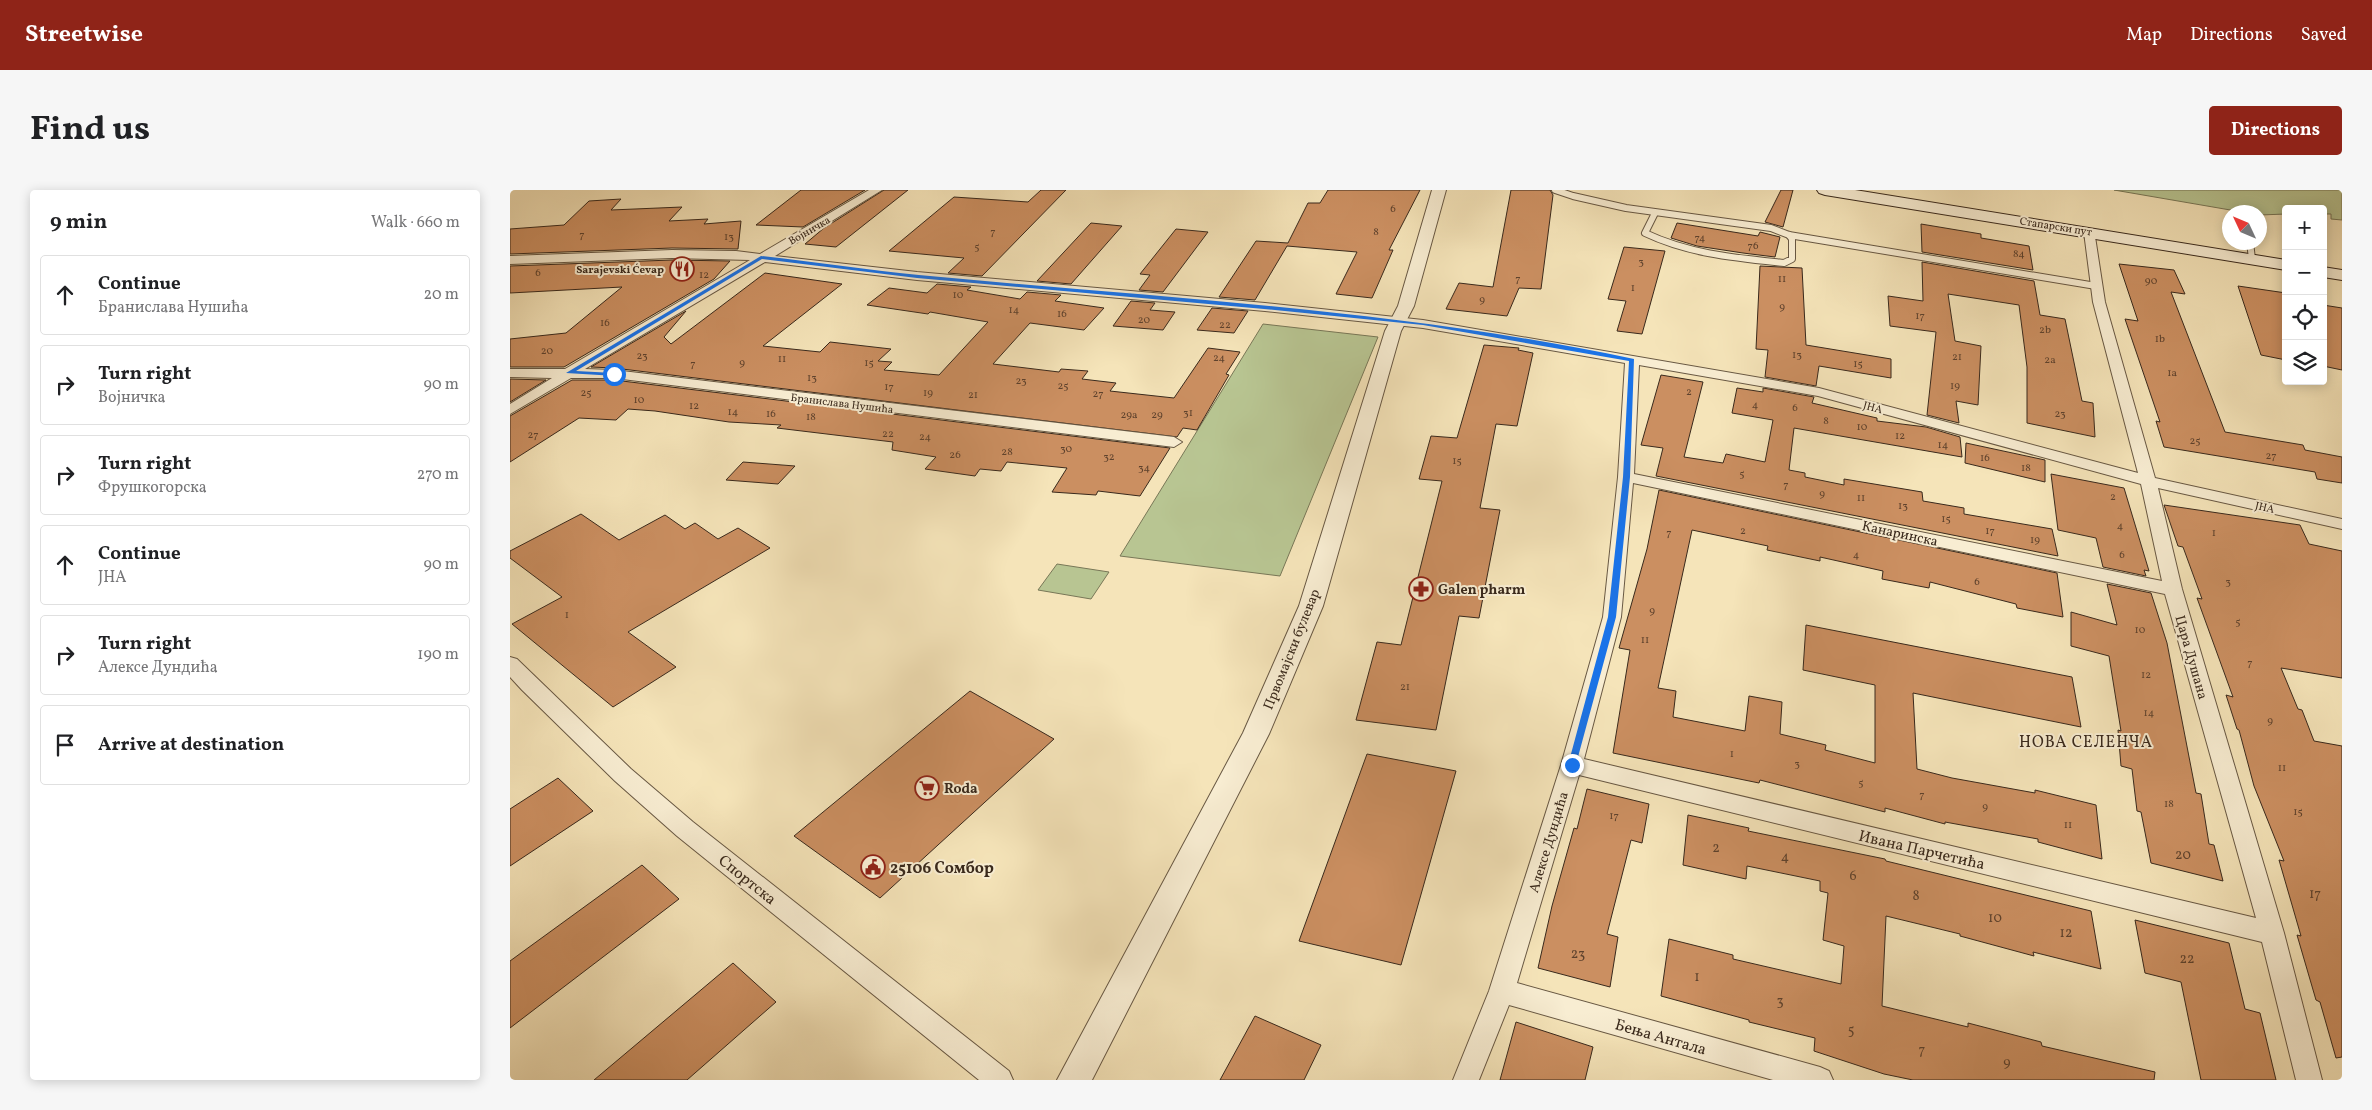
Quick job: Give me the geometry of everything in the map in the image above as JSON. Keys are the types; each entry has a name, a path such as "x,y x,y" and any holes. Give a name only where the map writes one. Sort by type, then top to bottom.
{"main road":[{"name":"Стапарски пут","path":"1836,191 2090,232 2251,251 2282,263"},
{"path":"2327,273 2342,275"}],"street":[{"name":"Војничка","path":"510,410 761,257 878,190"},
{"name":"Првомајски булевар","path":"1074,1080 1256,734 1307,615 1398,321 1406,306 1439,190"},
{"name":"Цара Душана","path":"2090,232 2096,286 2148,481 2173,589 2272,933 2309,1080"},
{"name":"ЈНА","path":"510,260 709,254 761,257 917,276 1264,307 1423,324 1819,392 2148,481 2342,524"},
{"name":"Алексе Дундића","path":"1466,1080 1502,991 1572,765 1612,617 1626,477 1632,360"},
{"name":"Бранислава Нушића","path":"510,373 614,374 1174,442"},
{"name":"Канаринска","path":"1626,477 2173,589"},
{"name":"Спортска","path":"510,664 529,686 616,768 685,829 1000,1080"},
{"name":"Ивана Парчетића","path":"1572,765 2272,933"},
{"name":"Бења Антала","path":"1502,991 1820,1080"}],"lane":[{"path":"1555,190 1564,195 1615,203 1655,213 1664,212 1771,228 1789,236 2096,286"},
{"path":"1655,213 1645,233 1665,244 1690,252 1784,263 1792,258 1792,239 1789,236"}],"green space":[{"path":"2114,190 2342,190 2342,220 2331,219 2331,214 2327,214 2327,205 2282,205 2282,214 2267,215 2267,205 2222,205 2222,209"},
{"path":"1263,324 1378,337 1280,576 1120,556"},
{"path":"1057,564 1109,572 1091,599 1038,590"}],"building":[{"path":"801,190 865,190 803,227 756,225"},
{"path":"884,190 908,190 836,247 805,244 824,228"},
{"path":"1041,190 1066,190 982,276 948,273 964,258 889,251 954,197 1028,202"},
{"path":"1328,190 1420,190 1389,250 1393,250 1372,298 1336,294 1357,252 1287,246 1255,300 1219,297 1256,241 1288,243 1308,203 1320,203"},
{"path":"1511,190 1550,190 1553,195 1541,289 1519,288 1507,316 1446,309 1459,283 1493,287"},
{"path":"1781,190 1793,190 1783,227 1765,222"},
{"path":"621,199 611,210 682,207 669,221 708,219 704,224 741,221 738,249 672,248 510,254 510,229 564,225 589,201"},
{"path":"1091,223 1122,226 1071,284 1037,281"},
{"path":"1677,223 1758,236 1760,232 1780,237 1775,257 1743,253 1697,246 1671,238"},
{"path":"1921,224 1981,234 1981,238 2029,246 2033,270 1922,252"},
{"path":"1176,229 1208,232 1163,292 1139,290 1150,275 1140,274"},
{"path":"1624,247 1665,251 1642,334 1617,331 1626,301 1608,299"},
{"path":"672,260 730,261 714,279 564,367 510,367 510,339 566,333 622,287 510,293 510,266"},
{"path":"1922,262 2034,281 2040,315 2065,319 2082,401 2093,403 2095,437 2027,423 2027,367 2019,305 1948,294 1955,341 1981,346 1978,405 1956,401 1959,423 1927,415 1936,332 1890,326 1888,296 1923,301"},
{"path":"2119,264 2174,270 2185,294 2171,292 2225,432 2303,445 2305,450 2342,457 2342,483 2317,479 2315,472 2164,447 2156,421 2160,422 2125,319 2138,321"},
{"path":"1760,266 1802,268 1806,345 1891,359 1891,378 1819,366 1816,386 1765,377 1768,350 1756,349"},
{"path":"765,273 842,284 763,346 820,352 830,342 891,349 878,361 892,362 884,370 939,375 988,322 930,312 928,314 867,305 889,288 927,293 937,284 971,287 967,290 1020,299 1027,292 1061,295 1055,301 1104,308 1084,330 1030,323 993,364 1059,372 1061,369 1088,371 1082,379 1116,383 1110,391 1174,398 1208,348 1240,352 1226,374 1229,375 1197,430 1183,428 1177,437 614,368 591,367 686,311 664,337 671,344"},
{"path":"2238,286 2282,292 2282,359 2261,355"},
{"path":"1131,301 1155,303 1150,310 1175,312 1163,330 1113,326"},
{"path":"2327,306 2342,308 2342,370 2327,367"},
{"path":"1212,308 1248,311 1234,333 1197,330"},
{"path":"1484,345 1519,348 1518,350 1533,353 1517,426 1496,424 1480,508 1500,510 1479,618 1459,616 1436,730 1356,720 1377,642 1401,645 1442,481 1419,479 1431,436 1457,438"},
{"path":"1661,375 1703,382 1684,457 1723,463 1726,454 1765,462 1773,420 1732,413 1737,388 1763,392 1763,388 1814,397 1812,403 1877,418 1877,421 1926,427 1960,437 1962,457 1794,428 1789,470 1805,473 1805,477 1844,485 1844,479 1922,492 1923,501 1964,508 1964,514 2052,529 2058,556 1656,476 1663,448 1641,445"},
{"path":"510,379 546,380 510,402"},
{"path":"572,380 614,380 1170,448 1140,496 1098,491 1096,495 1052,492 1067,468 1007,462 1001,471 980,469 975,476 925,469 936,457 892,450 893,442 777,428 781,425 729,422 628,409 616,420 579,418 510,462 510,416"},
{"path":"1966,443 2045,460 2045,482 1965,463"},
{"path":"743,462 795,466 778,484 726,480"},
{"path":"2051,474 2124,488 2149,571 2144,570 2146,576 2103,567 2096,538 2058,530"},
{"path":"1659,490 2057,573 2063,617 2017,608 2016,604 1930,582 1929,588 1882,579 1883,571 1820,557 1820,561 1767,550 1768,546 1692,530 1658,688 1676,691 1673,717 1745,731 1749,696 1782,702 1780,734 1826,745 1825,750 1875,763 1875,685 1803,670 1806,625 2072,677 2081,727 1913,693 1917,769 1952,778 2035,793 2035,790 2096,805 2102,859 2038,842 2038,839 1945,822 1945,824 1885,808 1885,812 1760,780 1759,783 1613,753 1630,650 1619,648 1647,549"},
{"path":"2164,505 2300,525 2309,544 2342,551 2342,678 2281,668 2298,709 2302,710 2314,741 2342,746 2342,1057 2336,1058 2320,1002 2316,1000 2297,935 2301,936 2279,860 2284,861 2254,786 2239,730 2237,729 2226,695 2233,697 2197,598 2202,599 2183,547 2178,546"},
{"path":"581,514 619,540 665,515 685,529 695,523 718,539 738,528 770,548 628,632 676,667 613,707 512,624 562,597 510,558 510,551"},
{"path":"2107,584 2151,593 2167,643 2196,793 2201,794 2209,844 2214,845 2223,881 2151,863 2141,812 2137,811 2132,769 2121,766 2118,730 2121,731 2109,656 2071,646 2071,612 2117,625"},
{"name":"Roda","path":"970,691 1054,739 880,898 794,836"},
{"path":"1367,754 1456,771 1401,965 1299,941"},
{"path":"558,778 593,811 510,866 510,809"},
{"path":"1587,789 1649,804 1642,843 1631,840 1607,934 1618,937 1610,987 1538,968 1552,906 1574,828 1577,829"},
{"path":"1688,815 1749,828 1748,831 1885,859 1886,861 2091,911 2101,969 2033,952 2034,956 1960,936 1960,934 1886,916 1882,1006 1968,1027 1968,1023 2041,1042 2042,1046 2155,1072 2154,1080 1913,1080 1884,1074 1814,1051 1815,1038 1749,1022 1749,1020 1661,996 1669,939 1733,955 1733,959 1841,984 1844,946 1823,940 1828,893 1820,891 1820,881 1747,866 1746,879 1683,865"},
{"path":"642,865 679,899 510,1028 510,961"},
{"path":"2135,920 2229,943 2245,1009 2260,1013 2276,1080 2201,1080 2181,982 2145,973"},
{"path":"733,963 776,1002 687,1080 594,1080"},
{"path":"1255,1016 1321,1045 1304,1080 1220,1080"},
{"path":"1516,1022 1593,1047 1585,1080 1500,1080"}],"place":[{"name":"Sarajevski Ćevap","path":"682,269"},
{"name":"Galen pharm","path":"1421,589"},
{"name":"Roda","path":"927,788"},
{"name":"25106 Сомбор","path":"873,867"}],"district":[{"name":"НОВА СЕЛЕНЧА","path":"2086,741"}],"route":[{"path":"614,374 569,373 761,257 917,276 1201,303 1264,307 1423,324 1632,360 1626,477 1612,617 1572,765"}]}
